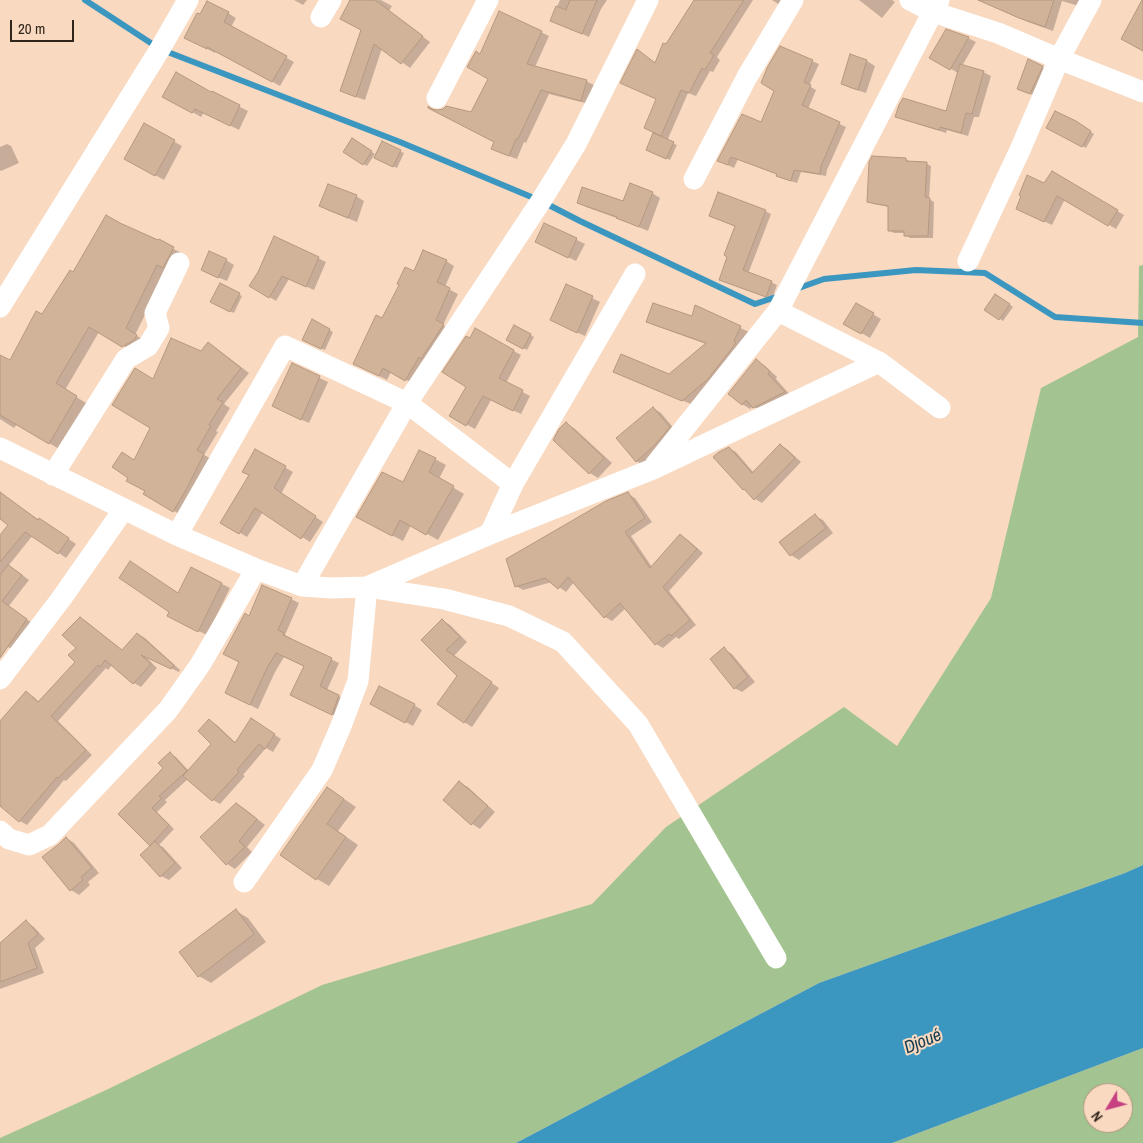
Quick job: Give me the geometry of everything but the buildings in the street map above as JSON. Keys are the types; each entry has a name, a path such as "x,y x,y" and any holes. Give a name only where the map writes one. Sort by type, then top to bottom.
{"street":[{"path":"0,307 160,50 188,0"},
{"path":"437,98 488,0"},
{"path":"302,586 407,403 541,201 576,144 648,0"},
{"path":"694,179 747,77 793,0"},
{"path":"910,0 936,6 1059,59 1143,92"},
{"path":"968,261 1020,150 1059,59 1091,0"},
{"path":"653,469 778,311 936,6"},
{"path":"53,475 126,359 148,346 159,328 155,313 179,263"},
{"path":"490,534 513,484 635,274"},
{"path":"778,311 879,362 940,408"},
{"path":"177,535 285,346 407,403 513,484"},
{"path":"367,587 490,534 653,469 879,362"},
{"path":"0,448 177,535 256,569 302,586 332,588 367,587 444,599 509,616 563,642 638,724 776,958"},
{"path":"0,679 62,599 124,509"},
{"path":"0,831 9,839 29,845 50,835 168,710 200,665 256,569"},
{"path":"244,882 322,770 341,726 358,681 367,587"}],"green space":[{"path":"1143,265 1143,865 819,983 516,1143 0,1143 0,1138 104,1091 322,985 592,904 666,827 844,707 897,746 991,598 1041,388 1138,337 1139,266"},
{"path":"1143,1048 1143,1143 892,1143"}],"water":[{"name":"Djoué","path":"1143,865 1143,1048 892,1143 516,1143 819,983"}],"waterway":[{"path":"85,0 160,49 400,142 541,201 755,304 779,296"},
{"path":"796,289 824,279 916,270 985,273 1055,317 1143,323"}]}
